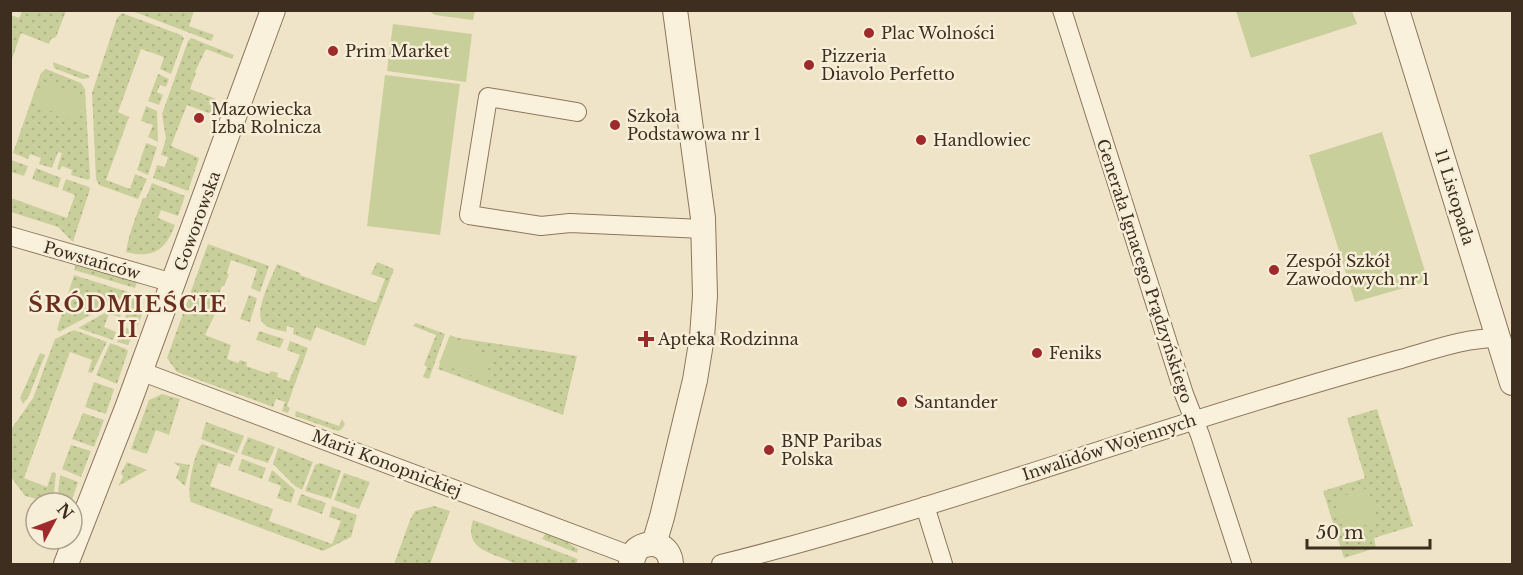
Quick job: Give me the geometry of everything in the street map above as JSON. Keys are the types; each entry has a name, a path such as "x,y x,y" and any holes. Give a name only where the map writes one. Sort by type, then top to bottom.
{"street":[{"name":"Goworowska","path":"66,564 173,283 273,10"},
{"path":"654,544 699,359 705,296 703,229 675,10"},
{"name":"Generała Ignacego Prądzyńskiego","path":"1062,10 1184,394 1195,420 1242,564"},
{"name":"11 Listopada","path":"1397,10 1512,383"},
{"path":"577,112 488,97 469,215 541,226 570,223 703,229"},
{"name":"Powstańców","path":"10,236 173,283"},
{"name":"Inwalidów Wojennych","path":"721,564 844,531 1195,420 1456,343 1479,338 1498,339"},
{"name":"Marii Konopnickiej","path":"140,371 632,560"},
{"path":"925,506 943,564"},
{"path":"632,560 641,546 654,544 665,549 669,554 671,564"}],"green space":[{"path":"22,11 66,11 56,37 51,39 49,44 21,33 11,62 11,15 19,18"},
{"path":"132,11 194,11 189,26 214,35 211,41"},
{"path":"429,11 475,11 473,20 435,15"},
{"path":"1236,11 1352,11 1357,24 1251,58"},
{"path":"122,13 184,38 171,74 160,69 164,57 141,49 118,112 129,117 106,180 130,189 135,174 147,179 138,199 99,185 96,179 92,93 117,18"},
{"path":"393,24 472,34 466,82 387,71"},
{"path":"191,38 234,55 232,59 206,49 195,72 190,89 216,99 211,114 187,105 171,146 199,158 188,191 153,178 157,165 165,167 168,157 161,155 166,139 162,114"},
{"path":"53,62 90,76 82,79 54,68"},
{"path":"46,69 81,83 85,89 90,178 88,180 71,175 72,170 62,166 60,170 57,169 62,153 58,152 52,168 39,164 41,158 30,154 28,159 13,153 41,73"},
{"path":"158,74 169,79 166,87 160,85 157,92 163,95 159,105 148,101"},
{"path":"385,75 460,84 440,235 367,226"},
{"path":"42,81 86,98 77,121 33,104"},
{"path":"146,106 157,111 158,142 148,137 153,125 141,121"},
{"path":"1382,132 1428,281 1355,302 1309,155"},
{"path":"146,143 157,147 148,175 137,170"},
{"path":"11,160 28,166 24,176 11,172"},
{"path":"36,168 61,178 58,188 32,179"},
{"path":"66,179 90,189 73,242 58,227 11,212 11,198 67,218 75,195 62,190"},
{"path":"152,183 185,196 178,216 161,210 158,218 175,225 167,241 157,250 144,254 126,252 138,211"},
{"path":"208,244 269,266 260,292 251,288 257,269 231,260 227,273 229,274 213,311 216,312 205,335 231,345 227,359 238,363 240,360 247,362 246,366 269,374 271,371 278,373 277,377 289,381 300,355 287,350 290,341 308,348 287,406 290,408 288,413 282,411 285,402 276,399 273,407 177,372 167,358"},
{"path":"377,262 394,269 365,346 316,327 311,341 293,334 294,328 287,326 286,332 263,323 260,311 277,264 300,273 300,275 376,303 385,279 371,274"},
{"path":"76,264 137,282 135,288 74,270"},
{"path":"74,275 131,293 59,332 57,329"},
{"path":"135,292 143,312 137,327 123,322"},
{"path":"249,295 257,298 250,322 240,319"},
{"path":"126,301 120,317 109,314 104,327 116,332 113,340 78,328"},
{"path":"416,323 445,334 429,379 423,377 427,367 424,365 436,335 413,326"},
{"path":"122,326 135,331 128,345 117,342"},
{"path":"74,330 107,342 92,373 88,372 92,360 70,352 24,478 47,487 52,472 56,473 54,491 24,491 24,495 11,477 10,431 33,398 55,339"},
{"path":"259,331 284,339 280,348 256,340"},
{"path":"450,335 577,356 563,415 438,369"},
{"path":"449,338 473,343 478,352 494,354 484,380 439,363"},
{"path":"110,343 128,351 117,384 96,375"},
{"path":"40,353 45,355 29,396 23,404 20,398"},
{"path":"94,382 114,389 106,414 85,407"},
{"path":"162,394 180,399 169,435 156,430 147,454 131,449 149,400"},
{"path":"1377,409 1413,526 1374,538 1376,548 1344,558 1323,491 1365,478 1347,418"},
{"path":"296,411 339,426 342,419 345,424 338,431 295,416"},
{"path":"83,413 104,420 94,447 72,439"},
{"path":"206,422 244,436 237,453 201,439"},
{"path":"248,437 275,447 268,463 241,454"},
{"path":"202,444 235,455 230,467 218,463 210,486 273,509 269,521 332,544 341,521 329,517 332,506 357,515 351,537 323,551 191,502 189,490 192,472 196,455"},
{"path":"71,445 91,451 81,477 62,469"},
{"path":"278,448 313,462 302,490 273,464"},
{"path":"242,459 266,468 262,479 238,470"},
{"path":"127,462 147,470 118,486 123,477 121,473"},
{"path":"173,462 190,465 185,486 176,478 180,467"},
{"path":"320,463 341,471 331,499 305,491 315,465"},
{"path":"272,470 295,490 291,503 277,498 281,486 268,481"},
{"path":"344,473 370,482 359,509 334,500"},
{"path":"60,475 78,482 75,491 58,491"},
{"path":"1368,488 1378,521 1344,532 1334,499"},
{"path":"301,494 326,503 322,514 297,505"},
{"path":"434,506 450,511 430,564 394,564 415,511"},
{"path":"473,520 578,559 576,564 562,565 513,563 477,546 471,536"},
{"path":"548,530 578,549 577,553 542,539"}],"place":[{"name":"Plac Wolności","path":"869,33"},
{"name":"Prim Market","path":"333,51"},
{"name":"Pizzeria Diavolo Perfetto","path":"809,65"},
{"name":"Mazowiecka Izba Rolnicza","path":"199,118"},
{"name":"Szkoła Podstawowa nr 1","path":"615,125"},
{"name":"Handlowiec","path":"921,140"},
{"name":"Zespół Szkół Zawodowych nr 1","path":"1274,270"},
{"name":"Apteka Rodzinna","path":"646,339"},
{"name":"Feniks","path":"1037,353"},
{"name":"Santander","path":"902,402"},
{"name":"BNP Paribas Polska","path":"769,450"}],"district":[{"name":"ŚRÓDMIEŚCIE II","path":"128,316"}]}
